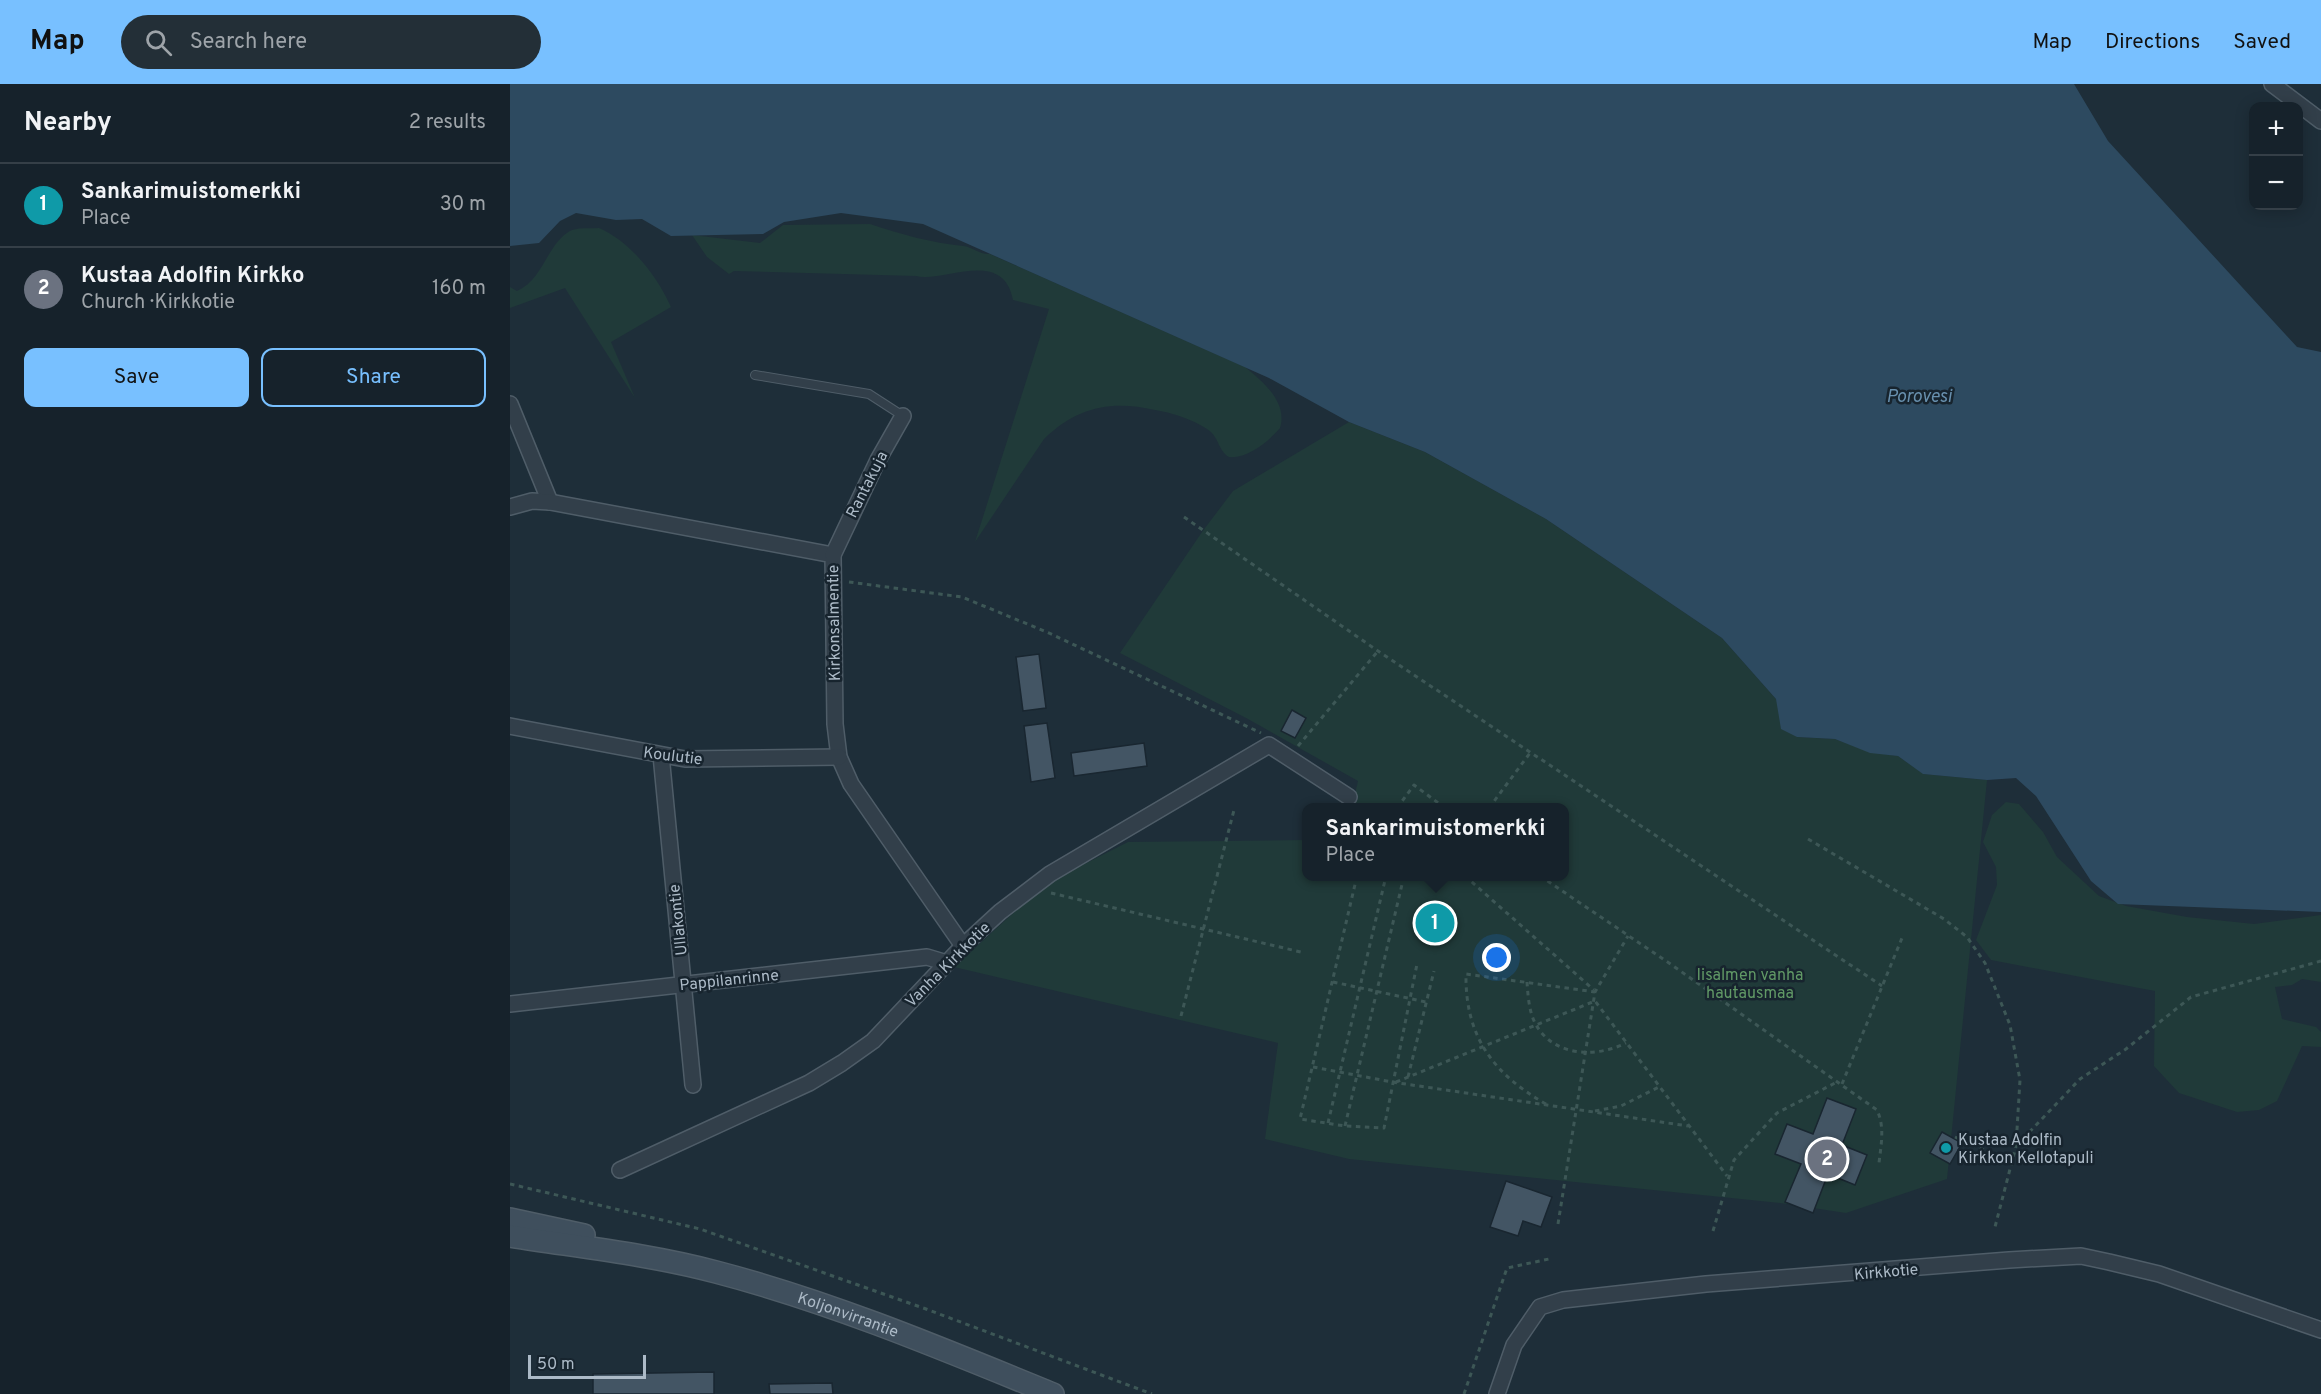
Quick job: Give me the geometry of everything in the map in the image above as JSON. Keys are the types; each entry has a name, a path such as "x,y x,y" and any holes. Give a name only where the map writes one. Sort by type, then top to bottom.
{"main road":[{"name":"Koljonvirrantie","path":"510,1219 608,1241 636,1253 716,1272 816,1302 937,1347 1053,1394"},
{"name":"Koljonvirrantie","path":"510,1236 603,1251 636,1253"}],"street":[{"path":"2272,84 2321,122"},
{"path":"510,404 550,502"},
{"name":"Rantakuja","path":"832,555 878,460 903,416"},
{"name":"Kirkonsalmentie","path":"510,507 532,501 550,502 832,555 835,724 839,757 851,784 963,946"},
{"name":"Koulutie","path":"510,726 661,755 707,760 839,757"},
{"path":"1269,745 1349,797"},
{"name":"Vanha Kirkkotie","path":"620,1170 809,1083 842,1063 873,1041 963,946 1000,912 1050,874 1269,745"},
{"name":"Ullakontie","path":"661,755 693,1085"},
{"name":"Pappilanrinne","path":"510,1004 927,957 947,963"},
{"name":"Kirkkotie","path":"1497,1394 1514,1345 1540,1307 1563,1300 1706,1284 2009,1260 2081,1256 2109,1262 2159,1275 2321,1330"}],"lane":[{"path":"755,375 869,394 903,416"}],"path":[{"path":"1184,517 1378,651 1882,986"},
{"path":"832,580 962,597 1049,633 1261,733 1269,745"},
{"path":"1289,758 1378,651"},
{"path":"1492,803 1530,753"},
{"path":"1400,803 1414,785 1439,803"},
{"path":"1181,1016 1234,810"},
{"path":"1808,839 1944,919 1967,938 1985,963 2010,1025 2017,1056 2020,1100 2016,1146 1995,1227"},
{"path":"1356,881 1300,1119 1345,1126 1384,1128 1417,964"},
{"path":"1328,1123 1385,881"},
{"path":"1345,1126 1403,881"},
{"path":"1471,881 1595,992"},
{"path":"1547,881 1877,1110 1881,1119 1882,1136 1880,1163"},
{"path":"1049,893 1305,953"},
{"path":"1558,1224 1595,992 1628,936"},
{"path":"1713,1231 1734,1160 1777,1113 1840,1083 1902,938"},
{"path":"2016,1146 2080,1079 2126,1050 2191,998 2321,961"},
{"path":"1408,1077 1434,971"},
{"path":"1548,1105 1503,1073 1483,1047 1467,1006 1466,974 1595,992"},
{"path":"1333,982 1426,1002"},
{"path":"1527,982 1529,1003 1536,1025 1550,1041 1572,1051 1586,1053 1605,1052 1626,1042"},
{"path":"1394,1082 1594,1001"},
{"path":"1594,1001 1728,1176"},
{"path":"1313,1067 1394,1082 1688,1126"},
{"path":"1590,1111 1621,1106 1659,1087"},
{"path":"1955,1137 2012,1162"},
{"path":"510,1184 700,1229 926,1309 1152,1394"},
{"path":"1464,1394 1507,1268 1549,1259"}],"green space":[{"path":"870,224 916,238 967,247 990,254 1245,367 1266,386 1277,401 1282,419 1280,428 1250,452 1229,457 1211,432 1201,425 1162,411 1139,407 1109,406 1082,413 1056,428 1044,439 975,542 1049,309 1013,300 1007,284 998,275 985,271 928,277 734,271 729,274 707,257 692,235 760,243 783,225"},
{"path":"599,228 622,242 642,261 671,307 611,342 635,398 565,288 510,308 510,287 517,291 526,286 562,237 573,230"},
{"name":"Iisalmen vanha hautausmaa","path":"1349,422 1425,452 1546,519 1722,638 1776,699 1797,737 1835,739 1870,752 1898,756 1924,774 1987,780 1947,1179 1846,1213 1780,1203 1349,1159 1265,1139 1278,1043 954,967 1045,884 1128,842 1302,840 1302,881 1569,881 1569,803 1353,803 1358,781 1248,719 1120,653 1202,532 1233,491"},
{"path":"2006,802 2019,804 2043,832 2057,857 2099,896 2126,906 2187,917 2254,924 2321,915 2321,982 2302,979 2292,985 2275,987 2282,1019 2316,1027 2321,1032 2321,1047 2302,1046 2277,1101 2259,1110 2237,1112 2179,1093 2154,1066 2155,991 1991,960 1976,940 1997,885 1996,867 1983,842 1992,815"}],"water":[{"name":"Porovesi","path":"510,84 2074,84 2108,141 2297,347 2321,352 2321,912 2118,904 2091,881 2036,796 2016,778 1987,780 1923,774 1898,756 1870,753 1835,739 1797,737 1781,729 1776,699 1722,638 1546,519 1425,452 1349,422 1269,378 923,224 841,213 784,222 763,234 671,236 642,219 616,220 576,213 560,221 539,243 510,246"}],"building":[{"path":"1039,654 1046,708 1023,711 1016,657"},
{"path":"1292,710 1306,718 1295,738 1281,731"},
{"path":"1047,723 1055,778 1031,782 1024,726"},
{"path":"1144,743 1147,766 1074,776 1071,753"},
{"path":"1827,1098 1856,1109 1842,1145 1867,1155 1855,1185 1828,1174 1813,1213 1785,1202 1801,1164 1775,1154 1787,1124 1813,1134"},
{"name":"Kustaa Adolfin Kirkkon Kellotapuli","path":"1942,1132 1962,1143 1950,1164 1930,1153"},
{"path":"1506,1181 1552,1197 1541,1227 1523,1221 1518,1236 1490,1227"},
{"path":"714,1372 714,1394 593,1394 593,1374"},
{"path":"832,1383 833,1394 770,1394 769,1384"}],"place":[{"name":"Sankarimuistomerkki","path":"1435,923"},
{"name":"Kustaa Adolfin Kirkkon Kellotapuli","path":"1946,1148"},
{"name":"Kustaa Adolfin Kirkko","path":"1827,1159"}]}
